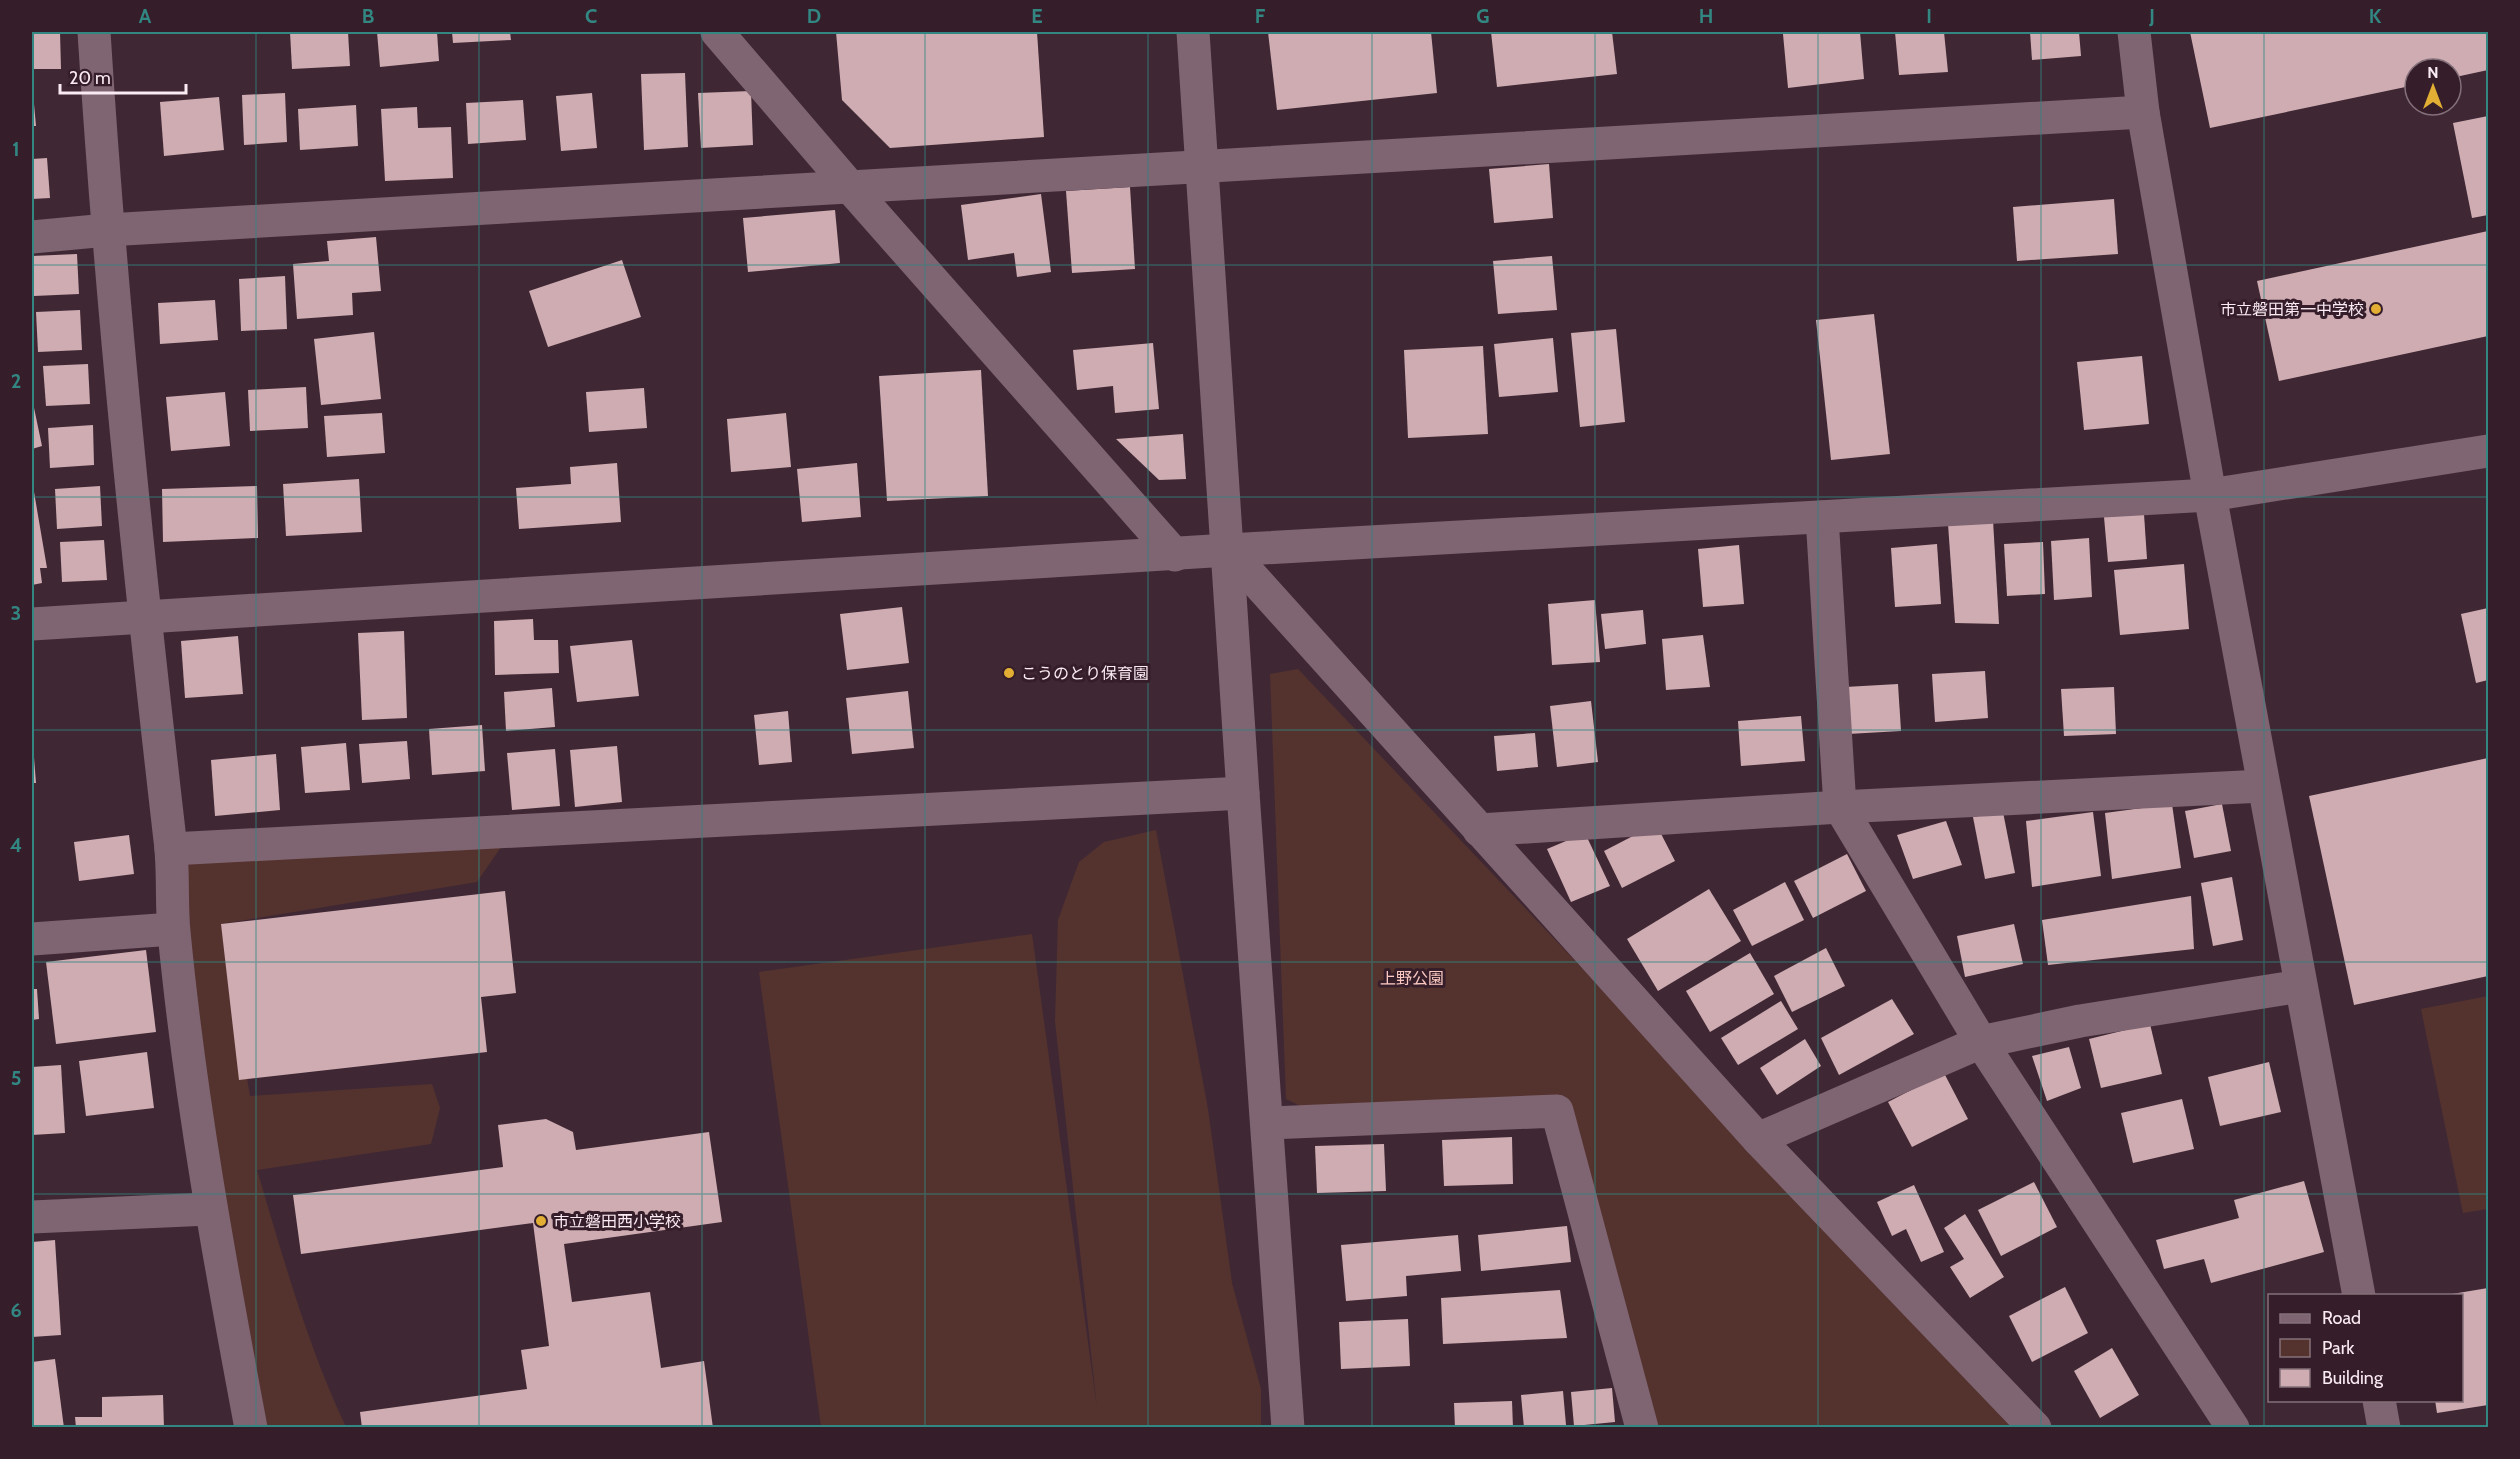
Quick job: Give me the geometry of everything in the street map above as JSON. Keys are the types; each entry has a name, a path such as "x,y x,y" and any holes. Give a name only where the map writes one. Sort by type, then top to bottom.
{"street":[{"path":"94,32 106,230 171,849 173,929 209,1209 251,1428"},
{"path":"717,32 850,187 1175,555"},
{"path":"1193,32 1288,1428"},
{"path":"2134,32 2143,112 2210,495 2359,1294"},
{"path":"32,237 106,230 2143,112"},
{"path":"32,624 1228,550 2210,495 2488,451"},
{"path":"1822,517 1840,807 1981,1042 2233,1428"},
{"path":"1228,550 1758,1139 2035,1428"},
{"path":"1479,830 1840,807 2263,786"},
{"path":"171,849 1243,793"},
{"path":"32,939 173,929"},
{"path":"1758,1139 1981,1042 2080,1021 2301,986"},
{"path":"1268,1123 1557,1111 1642,1428"},
{"path":"32,1217 209,1209"},
{"path":"2379,1402 2384,1428"}],"green space":[{"name":"上野公園","path":"1298,669 2018,1427 1655,1427 1570,1121 1317,1114 1286,1099 1270,674"},
{"path":"1156,830 1208,1109 1232,1283 1261,1389 1261,1427 821,1427 759,972 1032,934 1097,1408 1055,1021 1058,920 1079,862 1104,842"},
{"path":"512,831 477,882 221,924 250,1096 432,1084 440,1108 431,1144 257,1170 308,1333 346,1427 253,1427 193,1085 181,860"},
{"path":"2488,996 2488,1209 2463,1213 2421,1009"}],"building":[{"path":"32,32 60,32 61,69 32,69"},
{"path":"290,32 348,32 350,66 292,69"},
{"path":"377,32 437,32 439,61 380,67"},
{"path":"452,32 510,32 511,40 453,43"},
{"path":"836,32 1037,32 1044,137 890,148 842,100"},
{"path":"1268,32 1431,32 1437,93 1277,110"},
{"path":"1491,32 1612,32 1617,74 1497,87"},
{"path":"1860,32 1864,79 1788,88 1783,34"},
{"path":"1895,32 1944,32 1948,72 1899,75"},
{"path":"2030,32 2079,32 2081,56 2032,60"},
{"path":"2190,32 2488,32 2488,70 2463,75 2463,57 2403,57 2403,88 2210,128"},
{"path":"685,73 688,147 644,150 641,74"},
{"path":"32,82 36,126 32,126"},
{"path":"751,91 753,145 701,148 698,93"},
{"path":"285,93 287,142 244,145 242,95"},
{"path":"592,93 597,148 561,151 556,96"},
{"path":"219,97 224,150 164,156 160,102"},
{"path":"523,100 526,140 468,144 466,103"},
{"path":"356,105 358,146 300,150 298,109"},
{"path":"417,107 418,128 451,127 453,178 385,181 381,109"},
{"path":"2488,116 2488,215 2472,218 2453,123"},
{"path":"47,158 50,198 32,199 32,159"},
{"path":"1549,164 1553,218 1494,223 1489,169"},
{"path":"1130,187 1135,269 1072,273 1066,191"},
{"path":"1041,194 1051,272 1017,277 1014,253 968,260 961,205"},
{"path":"2114,199 2118,254 2017,261 2013,207"},
{"path":"835,210 840,263 748,272 743,218"},
{"name":"市立磐田第一中学校","path":"2488,231 2488,336 2279,381 2257,281"},
{"path":"376,237 381,291 352,293 353,315 297,319 293,264 329,261 327,241"},
{"path":"77,254 79,294 34,296 32,256"},
{"path":"1552,256 1557,310 1498,314 1493,261"},
{"path":"622,260 641,317 548,347 529,291"},
{"path":"285,276 287,329 241,331 239,279"},
{"path":"215,300 218,340 160,344 158,303"},
{"path":"80,310 82,350 38,352 36,312"},
{"path":"1874,314 1890,454 1831,460 1816,320"},
{"path":"1616,329 1625,422 1580,427 1571,333"},
{"path":"374,332 381,399 321,405 314,339"},
{"path":"1553,338 1558,392 1499,397 1494,344"},
{"path":"1153,343 1159,409 1115,413 1113,386 1077,390 1073,350"},
{"path":"1483,346 1488,434 1408,438 1404,350"},
{"path":"2142,356 2149,424 2084,430 2077,362"},
{"path":"88,364 90,404 46,406 43,366"},
{"path":"981,370 988,496 887,501 879,376"},
{"path":"306,387 308,428 250,431 248,390"},
{"path":"644,388 647,428 589,432 586,392"},
{"path":"225,392 230,446 171,451 166,397"},
{"path":"32,403 42,446 32,449"},
{"path":"382,413 385,453 327,457 324,416"},
{"path":"786,413 791,467 731,472 727,419"},
{"path":"93,425 94,465 50,468 48,428"},
{"path":"1183,434 1186,479 1159,480 1116,439"},
{"path":"617,463 621,522 519,529 516,488 571,484 570,467"},
{"path":"857,463 861,517 802,522 797,469"},
{"path":"359,479 362,532 286,536 283,484"},
{"path":"33,486 47,568 40,568 42,583 32,585"},
{"path":"100,486 102,526 57,529 55,489"},
{"path":"257,486 258,538 163,542 162,489"},
{"path":"2144,514 2147,559 2108,562 2104,517"},
{"path":"1993,520 1999,624 1955,623 1948,524"},
{"path":"2089,538 2092,597 2054,600 2051,541"},
{"path":"104,540 107,580 62,582 60,542"},
{"path":"2043,542 2045,594 2007,596 2004,544"},
{"path":"1937,544 1941,604 1895,607 1891,548"},
{"path":"1739,545 1744,604 1703,607 1698,549"},
{"path":"2184,564 2189,629 2120,635 2114,570"},
{"path":"1595,600 1600,662 1552,665 1548,604"},
{"path":"902,607 909,663 847,670 840,614"},
{"path":"2488,608 2488,680 2476,683 2461,614"},
{"path":"1643,610 1646,644 1605,649 1601,614"},
{"path":"533,619 534,640 558,640 559,673 495,675 494,621"},
{"path":"404,631 407,718 362,720 358,633"},
{"path":"1703,635 1710,687 1666,690 1662,639"},
{"path":"238,636 243,694 185,698 181,641"},
{"path":"632,640 639,696 577,702 570,646"},
{"path":"1985,671 1988,718 1935,722 1932,674"},
{"path":"1898,684 1901,731 1848,734 1845,687"},
{"path":"2114,687 2116,734 2064,736 2061,689"},
{"path":"552,688 555,727 506,731 504,692"},
{"path":"908,691 914,748 852,754 846,698"},
{"path":"1591,701 1598,762 1557,767 1550,706"},
{"path":"788,711 792,762 759,765 754,715"},
{"path":"1801,716 1805,761 1741,766 1738,721"},
{"path":"482,725 485,771 432,775 429,729"},
{"path":"32,732 36,783 32,783"},
{"path":"1535,733 1538,767 1497,771 1494,736"},
{"path":"407,741 410,779 362,783 359,744"},
{"path":"346,743 350,790 305,793 301,747"},
{"path":"617,746 622,802 575,807 570,750"},
{"path":"555,749 560,806 512,810 507,753"},
{"path":"276,754 280,810 215,816 211,760"},
{"path":"2488,758 2488,976 2354,1005 2309,796"},
{"path":"2172,804 2181,868 2112,879 2105,813"},
{"path":"2222,804 2231,851 2194,858 2185,811"},
{"path":"2003,812 2015,873 1985,879 1973,817"},
{"path":"2093,812 2101,876 2032,887 2026,821"},
{"path":"1946,821 1962,865 1913,879 1897,835"},
{"path":"1656,824 1675,861 1622,888 1604,851"},
{"path":"1585,833 1610,886 1571,902 1547,849"},
{"path":"129,835 134,874 79,881 74,842"},
{"path":"1847,854 1866,891 1813,918 1794,881"},
{"path":"2232,877 2243,940 2213,946 2201,883"},
{"path":"1785,882 1804,920 1752,946 1733,910"},
{"path":"1709,889 1741,941 1658,991 1627,939"},
{"path":"505,891 516,993 481,997 487,1052 239,1080 221,924"},
{"path":"2191,896 2194,949 2048,965 2042,920"},
{"path":"2014,924 2023,964 1965,977 1957,936"},
{"path":"1826,948 1845,986 1792,1012 1774,976"},
{"path":"146,950 156,1032 56,1044 46,962"},
{"path":"1750,953 1774,994 1710,1032 1686,991"},
{"path":"32,989 37,989 39,1019 32,1020"},
{"path":"1892,999 1914,1034 1839,1075 1821,1038"},
{"path":"1781,1001 1798,1029 1738,1065 1721,1038"},
{"path":"2150,1024 2162,1074 2101,1088 2089,1039"},
{"path":"1805,1039 1821,1066 1777,1095 1760,1068"},
{"path":"2069,1047 2081,1088 2047,1101 2032,1056"},
{"path":"147,1052 154,1108 86,1116 79,1061"},
{"path":"2269,1062 2281,1112 2220,1126 2208,1077"},
{"path":"61,1065 65,1133 32,1135 32,1067"},
{"path":"1944,1073 1968,1119 1912,1147 1888,1102"},
{"path":"2182,1099 2194,1149 2133,1163 2121,1113"},
{"path":"546,1119 573,1132 576,1150 709,1132 722,1222 564,1244 572,1302 650,1292 661,1368 704,1361 713,1428 362,1428 360,1412 527,1389 521,1350 549,1346 533,1223 301,1254 293,1195 503,1167 498,1125"},
{"path":"1512,1137 1513,1184 1444,1186 1442,1140"},
{"path":"1384,1144 1386,1191 1317,1193 1315,1146"},
{"path":"2304,1181 2324,1252 2211,1283 2204,1259 2164,1269 2156,1240 2239,1218 2234,1200"},
{"path":"2034,1182 2057,1227 2001,1256 1978,1210"},
{"path":"1914,1185 1944,1252 1921,1262 1906,1229 1892,1236 1877,1202"},
{"path":"1965,1214 2004,1277 1970,1298 1950,1267 1964,1259 1944,1228"},
{"path":"1567,1226 1571,1262 1481,1271 1478,1235"},
{"path":"1458,1235 1461,1271 1406,1276 1407,1296 1346,1301 1341,1245"},
{"path":"55,1240 61,1335 32,1337 32,1242"},
{"path":"2065,1287 2088,1333 2032,1362 2009,1316"},
{"path":"2488,1288 2488,1405 2437,1413 2435,1402 2463,1402 2463,1294 2452,1294"},
{"path":"1560,1290 1567,1338 1443,1344 1441,1298"},
{"path":"1408,1319 1410,1366 1341,1369 1339,1322"},
{"path":"2112,1348 2139,1395 2100,1418 2074,1371"},
{"path":"55,1359 64,1428 32,1428 32,1362"},
{"path":"1612,1388 1615,1422 1574,1426 1571,1392"},
{"path":"1563,1391 1566,1425 1524,1428 1521,1395"},
{"path":"163,1395 164,1428 76,1428 75,1417 102,1417 102,1397"},
{"path":"1512,1401 1513,1428 1455,1428 1454,1403"}],"place":[{"name":"市立磐田第一中学校","path":"2376,309"},
{"name":"こうのとり保育園","path":"1009,673"},
{"name":"市立磐田西小学校","path":"541,1221"}]}
